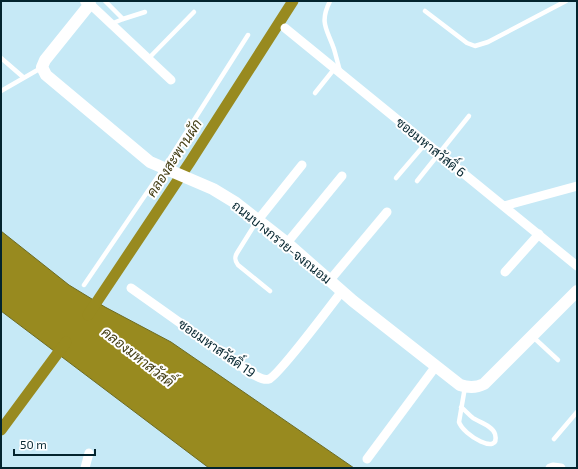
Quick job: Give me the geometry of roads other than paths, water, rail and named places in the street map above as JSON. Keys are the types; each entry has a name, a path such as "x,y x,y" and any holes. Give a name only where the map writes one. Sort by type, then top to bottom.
{"street":[{"path":"42,67 45,60 88,3 171,80"},
{"name":"ซอยมหาสวัสดิ์ 6","path":"285,28 577,266"},
{"name":"ถนนบางกรวย-จงถนอม","path":"42,67 46,75 150,162 163,169 203,184 236,203 287,243 342,291 460,385 464,386"},
{"path":"258,220 302,165"},
{"path":"287,243 342,176"},
{"path":"504,206 577,186"},
{"path":"330,280 388,212"},
{"path":"505,272 539,234"},
{"name":"ซอยมหาสวัสดิ์ 19","path":"131,288 252,374 268,380 274,376 286,362 342,291"},
{"path":"464,386 477,387 484,384 575,296"},
{"path":"367,459 436,366"},
{"path":"85,468 89,453"},
{"path":"550,468 561,468"}],"lane":[{"path":"105,1 123,19"},
{"path":"315,93 337,70 334,50 324,26 327,7 330,1"},
{"path":"425,11 467,43 475,46 488,42 566,1"},
{"path":"111,24 145,12"},
{"path":"148,59 194,12"},
{"path":"84,285 163,169 248,35"},
{"path":"1,58 23,77"},
{"path":"1,91 42,67"},
{"path":"418,181 469,116"},
{"path":"396,178 426,143"},
{"path":"258,220 237,253 235,261 238,266 270,291"},
{"path":"532,336 558,360"},
{"path":"461,407 493,430 495,439 493,442 490,444 485,444 460,426 459,422 461,407 464,386"},
{"path":"554,439 577,412"}],"water":[{"name":"คลองมหาสวัสดิ์","path":"1,231 69,285 105,307 171,342 354,468 209,468 1,311"}],"waterway":[{"name":"คลองสะพานผัก","path":"88,315 190,162 293,1"},
{"path":"1,430 66,342"}]}
